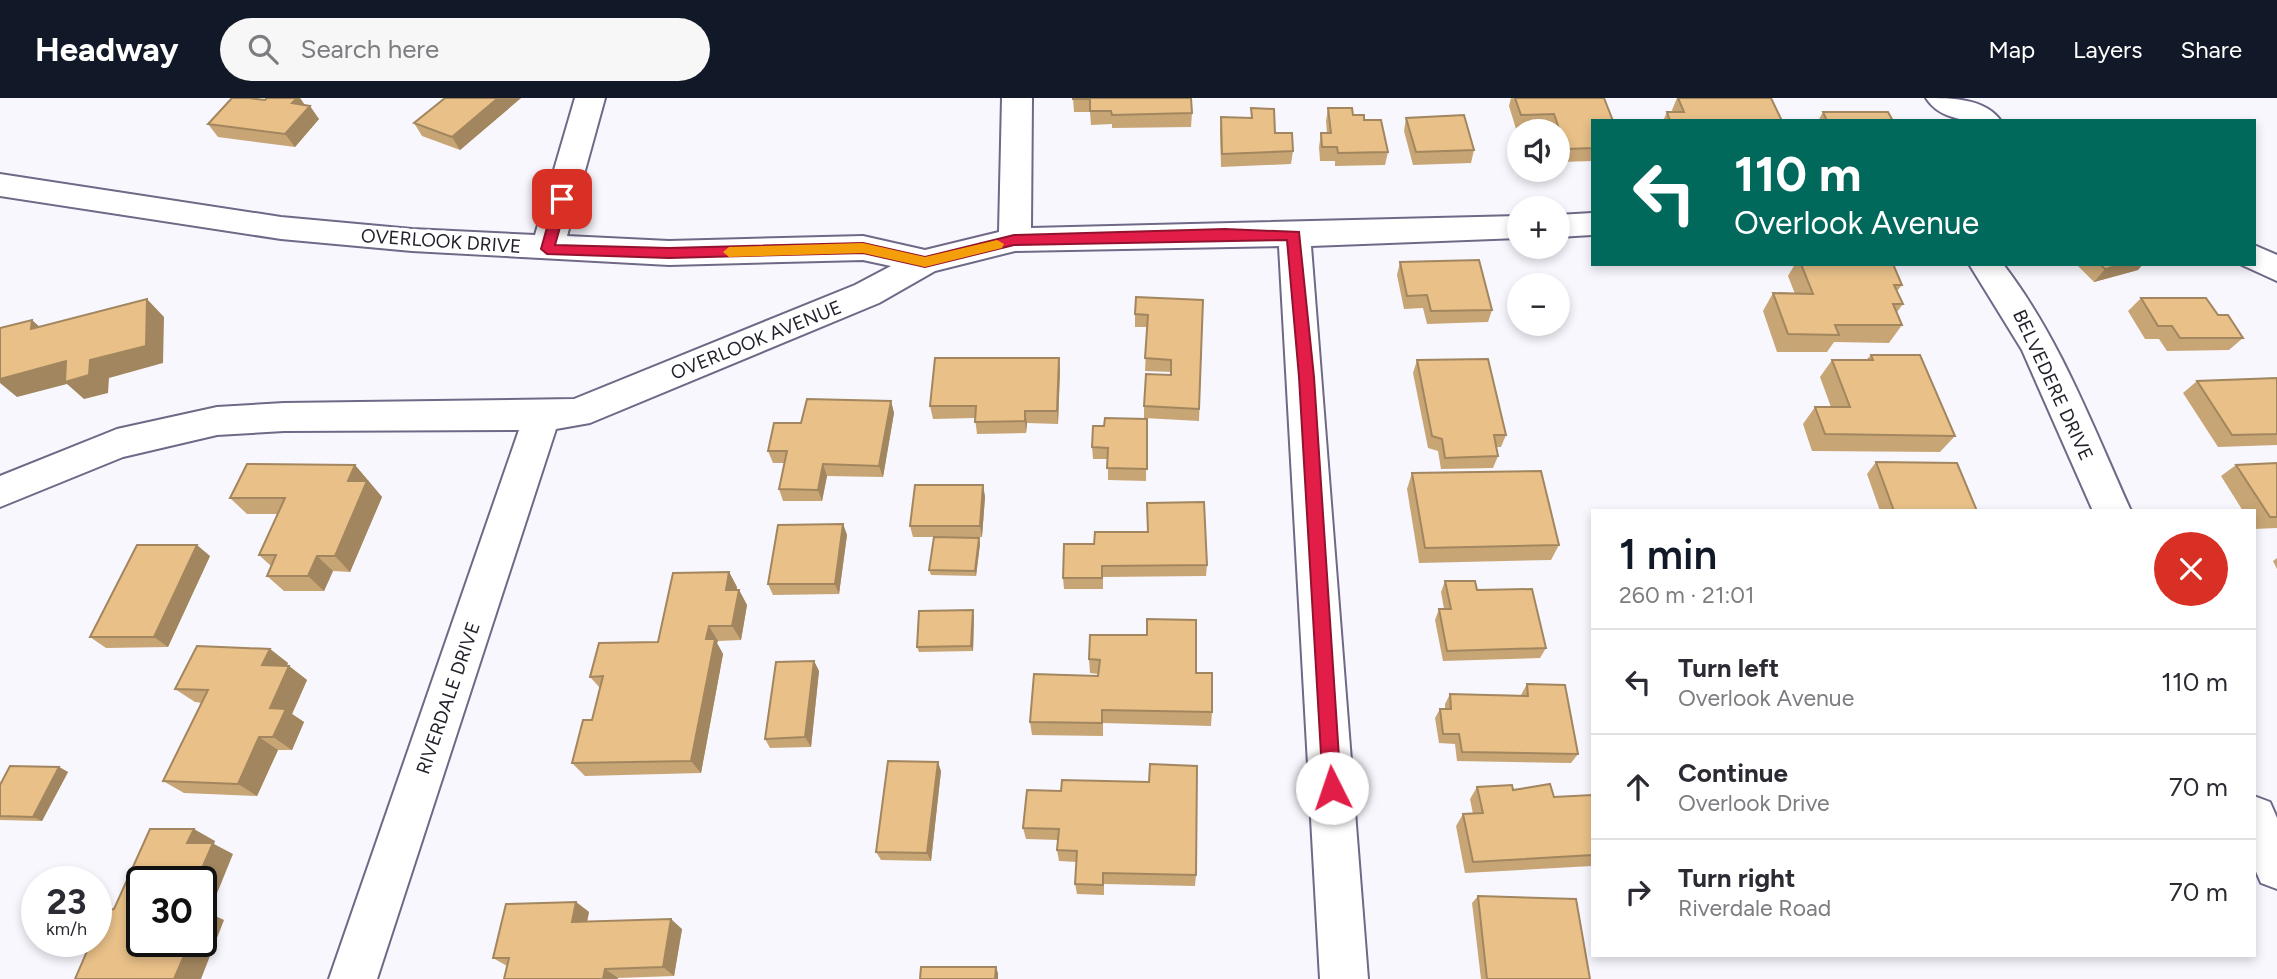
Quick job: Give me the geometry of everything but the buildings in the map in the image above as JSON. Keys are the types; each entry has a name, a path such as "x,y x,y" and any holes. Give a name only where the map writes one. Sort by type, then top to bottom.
{"street":[{"path":"547,249 590,98"},
{"path":"1014,240 1017,98"},
{"path":"1941,98 1982,111"},
{"name":"OVERLOOK DRIVE","path":"0,185 281,228 547,249 669,253 863,248 925,262"},
{"path":"1570,225 1591,224"},
{"name":"OVERLOOK AVENUE","path":"0,492 117,444 217,421 284,417 542,416 577,413 867,294 925,262 1014,240 1225,234 1294,235 1507,227"},
{"path":"1294,235 1306,377 1344,979"},
{"path":"2256,258 2277,269"},
{"name":"BELVEDERE DRIVE","path":"1987,266 2008,292 2028,329 2111,509"},
{"name":"RIVERDALE DRIVE","path":"353,979 542,416"},
{"path":"2256,821 2277,867"}],"slow traffic":[{"path":"729,252 863,248 925,262 997,244"}],"route":[{"path":"562,199 547,249 669,253 863,248 925,262 1014,240 1225,234 1294,235 1306,377 1332,788"}]}
